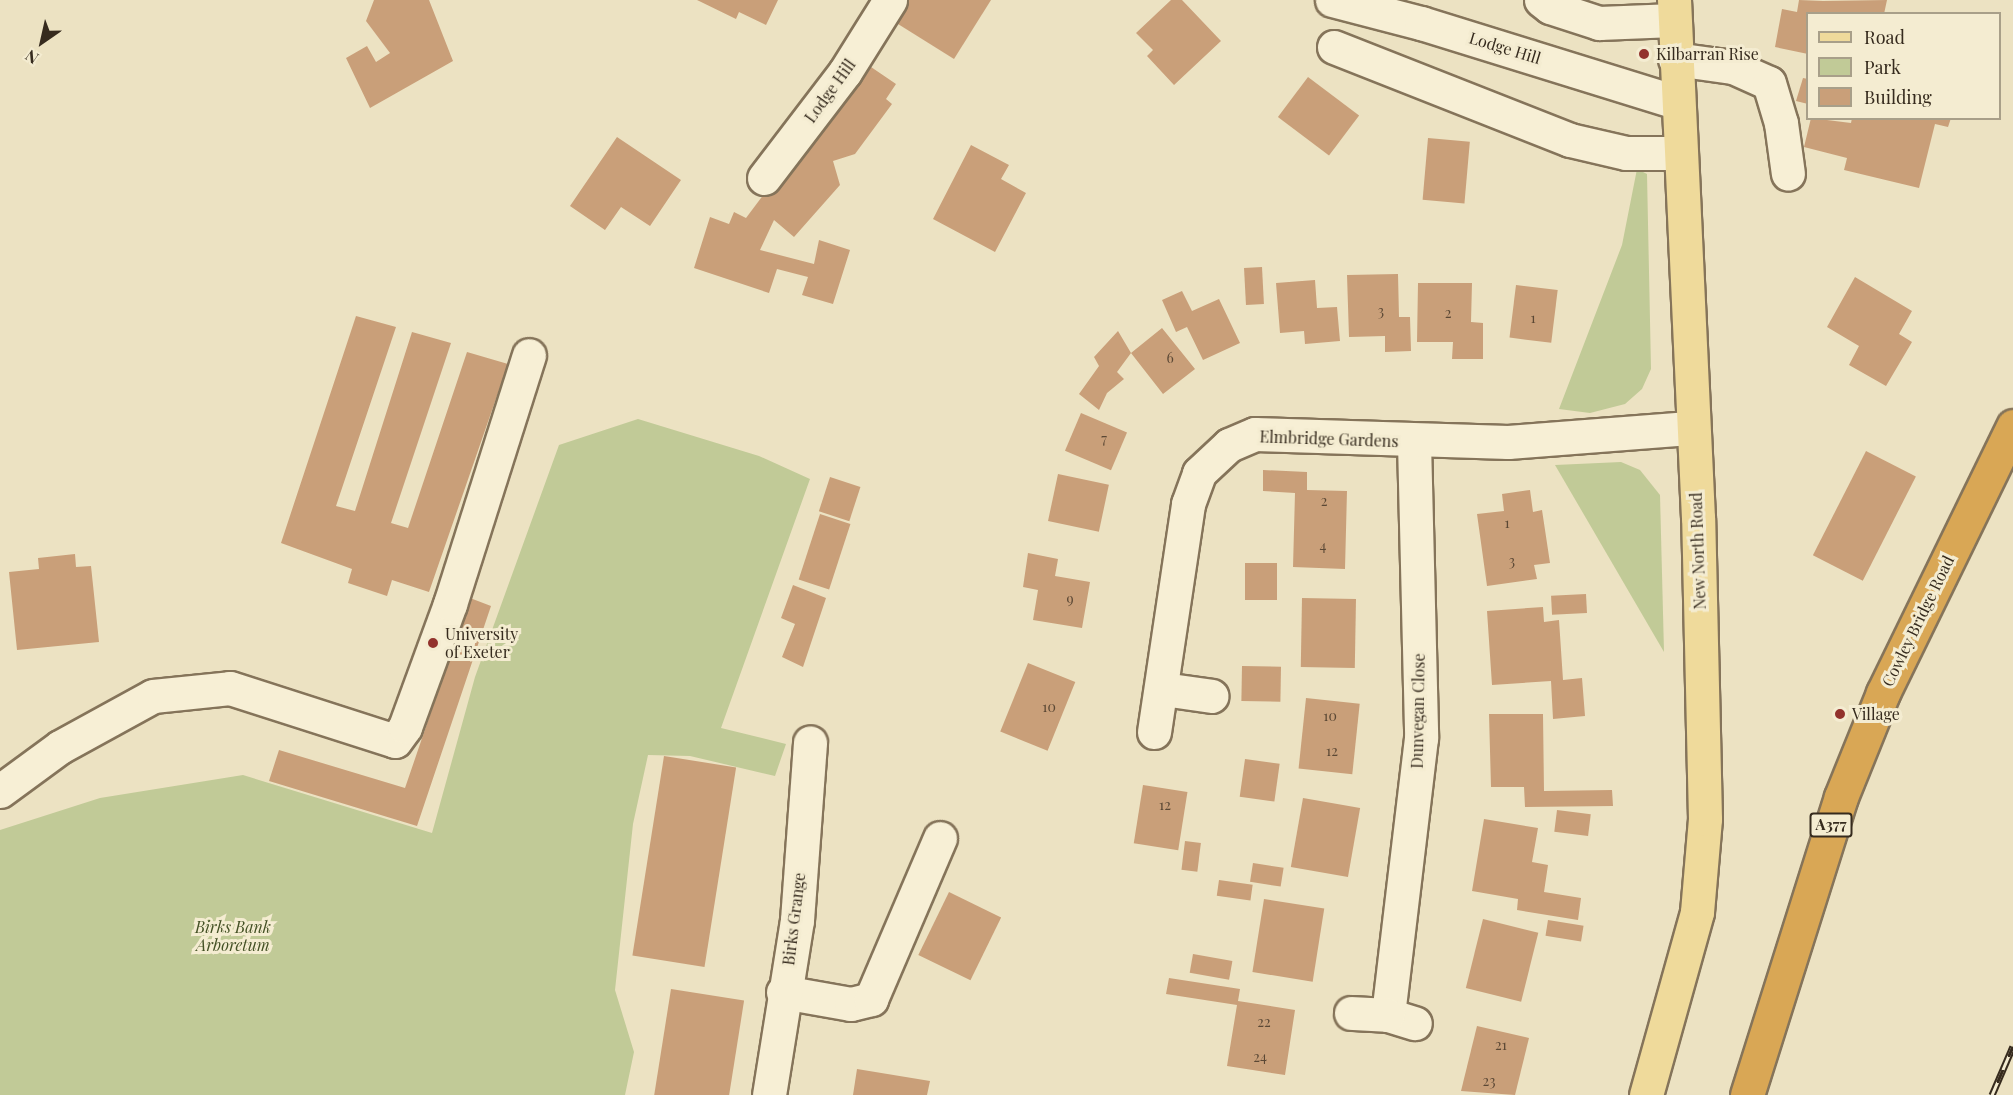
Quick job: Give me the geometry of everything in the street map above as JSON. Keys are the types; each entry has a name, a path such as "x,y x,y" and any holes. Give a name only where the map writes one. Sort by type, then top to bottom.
{"highway":[{"name":"Cowley Bridge Road","path":"1747,1095 1841,798 1883,693 2013,426"}],"main road":[{"name":"New North Road","path":"1646,1095 1697,912 1702,863 1704,724 1678,153 1674,10"}],"street":[{"name":"Lodge Hill","path":"764,178 845,72 890,0"},
{"name":"Lodge Hill","path":"1332,0 1432,26 1676,102"},
{"path":"1541,0 1550,7 1599,23 1674,10"},
{"path":"1334,48 1570,140 1626,153 1678,153"},
{"path":"1675,59 1733,67 1769,83 1780,123 1788,174"},
{"path":"0,791 60,747 153,696 230,688 395,741 405,727 450,604 530,355"},
{"name":"Elmbridge Gardens","path":"1154,732 1163,689 1188,504 1199,473 1229,445 1255,434 1414,442 1508,442 1692,428"},
{"name":"Dunvegan Close","path":"1351,1013 1401,1019 1421,738 1414,442"},
{"path":"1163,689 1212,696"},
{"name":"Birks Grange","path":"769,1095 783,992 797,920 810,742"},
{"path":"783,992 851,1004 871,999 940,838"}],"green space":[{"path":"1637,169 1647,174 1651,369 1642,389 1625,404 1590,413 1559,409 1622,245"},
{"name":"Birks Bank Arboretum","path":"638,419 759,456 810,479 721,728 786,744 775,776 690,756 648,755 633,824 615,990 634,1052 625,1095 0,1095 0,830 100,798 243,775 432,833 475,677 559,445"},
{"path":"1621,462 1640,470 1660,495 1664,652 1555,465"}],"building":[{"path":"374,0 429,0 453,61 370,108 346,58 367,46 376,62 390,53 366,21"},
{"path":"697,0 778,0 766,25 739,12 736,19"},
{"path":"902,0 991,0 954,59 890,19"},
{"path":"1171,0 1182,0 1221,41 1174,85 1147,56 1153,50 1136,33"},
{"path":"1799,0 1887,0 1884,12 1806,12 1806,54 1775,47 1782,9 1797,12"},
{"path":"871,67 896,84 886,99 892,104 855,154 833,161 840,185 794,237 774,220 760,250 814,264 819,240 850,250 833,304 802,295 808,277 777,269 769,293 694,268 710,217 729,224 734,212 746,218 799,147 803,149"},
{"path":"1308,77 1359,116 1329,155 1278,117"},
{"path":"1803,78 1806,79 1806,104 1796,101"},
{"path":"1811,120 1851,123 1852,120 1950,120 1948,127 1935,124 1919,188 1844,170 1847,158 1804,147"},
{"path":"617,137 681,180 650,226 621,207 605,230 570,206"},
{"path":"1428,138 1470,142 1464,203 1423,200"},
{"path":"971,145 1009,165 1001,179 1026,193 995,252 933,219"},
{"path":"1262,267 1264,304 1246,305 1244,268"},
{"path":"1398,274 1399,317 1410,317 1411,351 1385,352 1385,336 1349,337 1347,275"},
{"path":"1855,277 1912,311 1899,334 1912,342 1886,386 1849,365 1859,346 1827,327"},
{"path":"1315,280 1317,308 1337,307 1340,341 1305,344 1304,331 1280,333 1276,283"},
{"path":"1418,283 1472,283 1471,322 1483,323 1483,359 1452,359 1453,342 1417,342"},
{"path":"1516,285 1558,290 1551,343 1510,338"},
{"path":"1182,291 1192,311 1219,299 1240,343 1203,360 1187,327 1176,332 1162,300"},
{"path":"356,316 396,327 336,506 355,511 412,332 451,343 391,523 408,528 467,352 508,364 429,592 392,580 387,596 348,583 352,569 281,543"},
{"path":"1162,328 1195,369 1163,394 1131,353"},
{"path":"1118,331 1131,353 1117,372 1124,379 1107,393 1099,410 1079,394 1099,366 1094,357"},
{"path":"1081,413 1127,433 1111,470 1065,451"},
{"path":"1866,451 1916,476 1863,581 1813,555"},
{"path":"1263,470 1307,472 1307,490 1347,491 1345,569 1293,567 1295,493 1263,491"},
{"path":"1058,474 1109,485 1099,532 1048,521"},
{"path":"830,477 860,487 849,521 819,511"},
{"path":"1530,490 1533,512 1542,510 1550,563 1534,565 1537,579 1487,586 1477,514 1504,511 1502,494"},
{"path":"820,514 850,524 829,590 799,580"},
{"path":"1028,553 1058,559 1055,576 1090,582 1082,628 1033,620 1038,590 1023,587"},
{"path":"75,554 76,567 91,566 99,642 17,650 9,572 39,569 38,558"},
{"path":"1245,563 1277,563 1277,600 1245,600"},
{"path":"793,585 826,598 803,667 782,657 795,624 781,618"},
{"path":"1586,594 1587,613 1552,615 1551,596"},
{"path":"470,598 491,606 417,826 269,781 279,750 405,788"},
{"path":"1302,598 1356,599 1355,668 1301,667"},
{"path":"1543,607 1544,622 1559,620 1563,680 1582,678 1585,716 1553,719 1551,681 1492,685 1487,611"},
{"path":"1028,663 1075,682 1048,751 1000,732"},
{"path":"1242,666 1281,667 1280,702 1241,701"},
{"path":"1306,698 1360,704 1352,774 1299,769"},
{"path":"1489,714 1543,714 1544,791 1612,790 1613,806 1525,807 1524,787 1491,787"},
{"path":"664,756 736,767 705,967 632,956"},
{"path":"1245,759 1280,764 1274,802 1240,797"},
{"path":"1143,785 1187,792 1178,850 1134,843"},
{"path":"1303,798 1360,808 1348,877 1291,867"},
{"path":"1557,810 1591,814 1588,836 1554,832"},
{"path":"1484,819 1538,828 1532,862 1548,865 1544,892 1581,898 1578,920 1517,910 1518,899 1472,891"},
{"path":"1185,841 1201,843 1197,872 1181,870"},
{"path":"1253,863 1284,868 1281,887 1250,882"},
{"path":"1219,880 1253,885 1250,901 1217,896"},
{"path":"949,892 1001,917 970,980 918,955"},
{"path":"1264,899 1324,909 1313,982 1252,972"},
{"path":"1483,919 1538,933 1521,1002 1466,988"},
{"path":"1548,920 1584,926 1581,941 1545,936"},
{"path":"1193,954 1232,961 1229,980 1190,973"},
{"path":"1169,978 1240,989 1238,1001 1295,1010 1285,1075 1227,1066 1237,1005 1166,994"},
{"path":"671,989 744,1001 729,1095 654,1095"},
{"path":"1477,1026 1529,1038 1515,1095 1461,1091"},
{"path":"857,1069 930,1081 927,1095 853,1095"}],"railway":[{"path":"1992,1095 2013,1046"}],"place":[{"name":"Kilbarran Rise","path":"1644,54"},
{"name":"University of Exeter","path":"433,643"},
{"name":"Village","path":"1840,714"}]}
